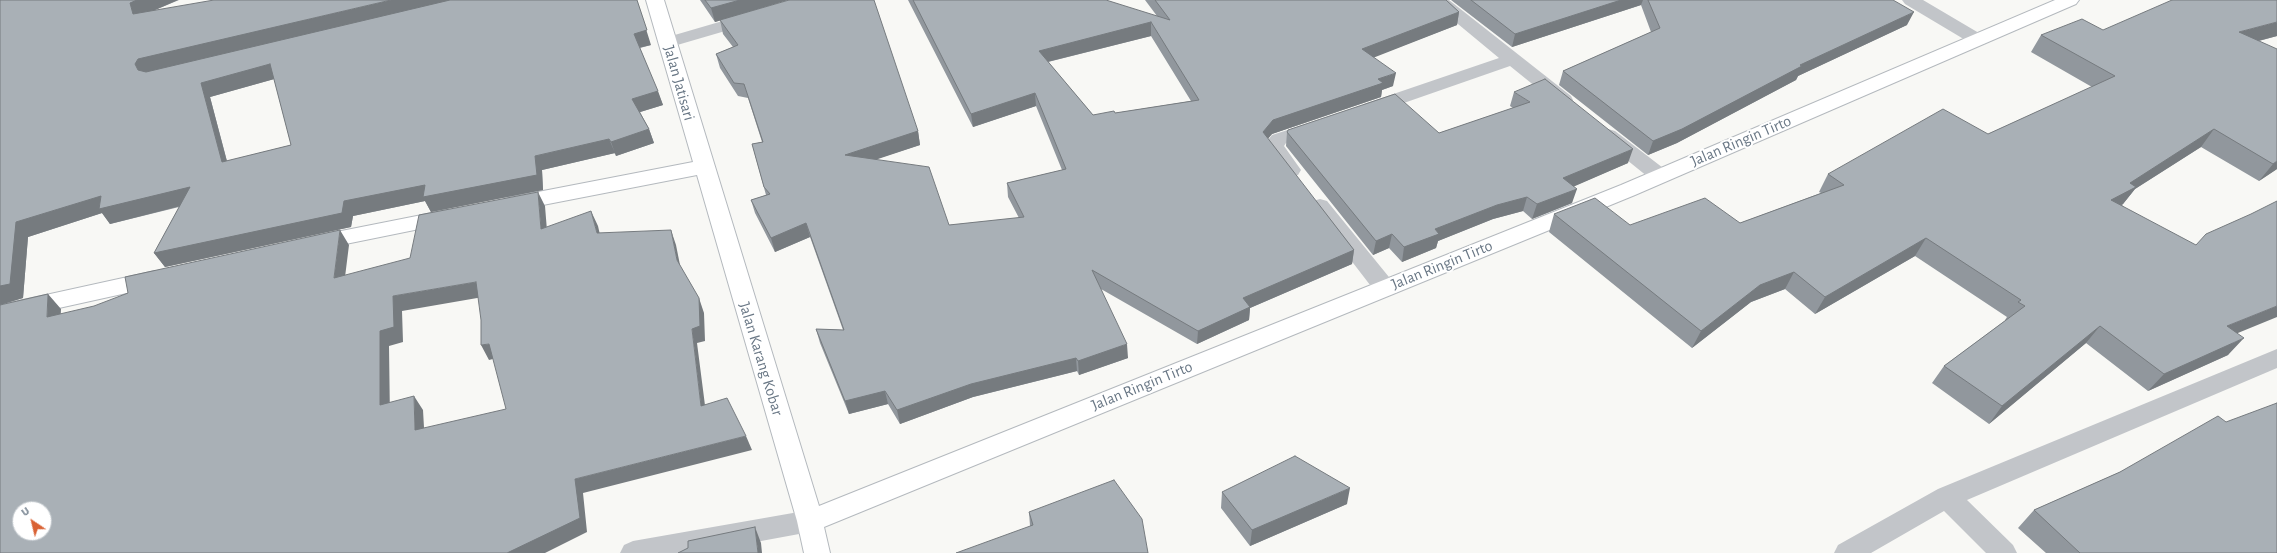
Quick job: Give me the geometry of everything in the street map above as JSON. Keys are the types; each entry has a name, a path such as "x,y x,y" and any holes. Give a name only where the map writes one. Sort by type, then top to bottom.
{"street":[{"name":"Jalan Jatisari","path":"655,0 703,167"},
{"path":"1438,0 1660,176"},
{"path":"1911,0 1978,40"},
{"name":"Jalan Ringin Tirto","path":"810,521 1660,176 2070,0"},
{"path":"667,43 765,14"},
{"path":"1354,114 1513,59"},
{"path":"1331,121 1279,139 1273,146 1385,288"},
{"path":"493,208 703,167"},
{"name":"Jalan Karang Kobar","path":"703,167 810,521 817,553"},
{"path":"299,247 470,213"},
{"path":"0,313 177,274"},
{"path":"1847,553 1947,497 2277,358"},
{"path":"1947,497 2004,553"},
{"path":"633,553 810,521"}],"building":[{"path":"0,0 137,0 130,3 133,14 214,0 391,0 138,59 135,64 138,70 146,72 450,0 637,0 647,30 634,34 658,91 632,99 649,129 611,142 609,139 535,156 537,175 423,197 425,185 344,201 342,213 154,253 190,187 99,209 101,196 16,222 10,284 0,286","holes":["270,64 291,145 222,162 201,83"]},
{"path":"705,0 740,0 711,8"},
{"path":"789,0 874,0 918,131 845,155 929,167 949,225 1024,217 1007,183 1066,169 1035,93 971,114 913,0 1106,0 1170,20 1155,0 1446,0 1459,12 1362,49 1396,73 1378,79 1383,83 1273,120 1263,132 1354,250 1243,298 1250,307 1198,331 1092,270 1127,344 1078,361 1076,358 971,384 897,410 885,391 845,401 816,329 844,330 806,223 771,238 751,200 770,194 764,187 752,144 763,142 744,84 734,83 716,54 738,45 720,20","holes":["1151,22 1199,100 1093,115 1039,51"]},
{"path":"1471,0 1621,0 1515,34"},
{"path":"1648,0 1893,0 1914,12 1800,65 1802,66 1682,129 1653,141 1563,71 1660,28"},
{"path":"2172,0 2277,0 2277,22 2239,32 2277,49 2277,161 2273,164 2214,129 2130,183 2136,187 2111,200 2196,245 2206,234 2277,201 2277,306 2227,326 2244,338 2164,374 2100,326 2002,406 1944,366 2025,306 2018,302 2021,300 1926,238 1825,297 1794,272 1760,285 1701,331 1554,214 1595,198 1630,225 1705,198 1740,223 1844,185 1828,174 1943,109 1988,134 2115,76 2041,35 2082,19 2103,30"},
{"path":"1545,79 1633,149 1563,178 1577,189 1537,204 1527,197 1497,205 1435,229 1439,234 1404,247 1392,234 1376,241 1287,132 1288,130 1395,94 1439,133 1530,102 1514,92"},
{"path":"538,192 541,229 591,211 597,233 671,230 677,260 699,298 700,326 692,329 701,406 727,398 746,436 575,479 580,518 507,553 0,553 0,305 48,294 47,317 94,306 128,293 125,277 340,230 334,278 410,258 419,215","holes":["476,282 481,320 481,345 489,344 506,409 415,430 414,396 380,405 380,331 394,327 393,296"]},
{"path":"2277,403 2277,553 2080,553 2034,510 2120,472 2218,416 2226,422"},
{"path":"1295,456 1350,488 1252,530 1222,492"},
{"path":"1114,480 1142,519 1148,553 956,553 1033,525 1029,512"},
{"path":"755,527 758,553 678,553 688,548 688,541"}]}
